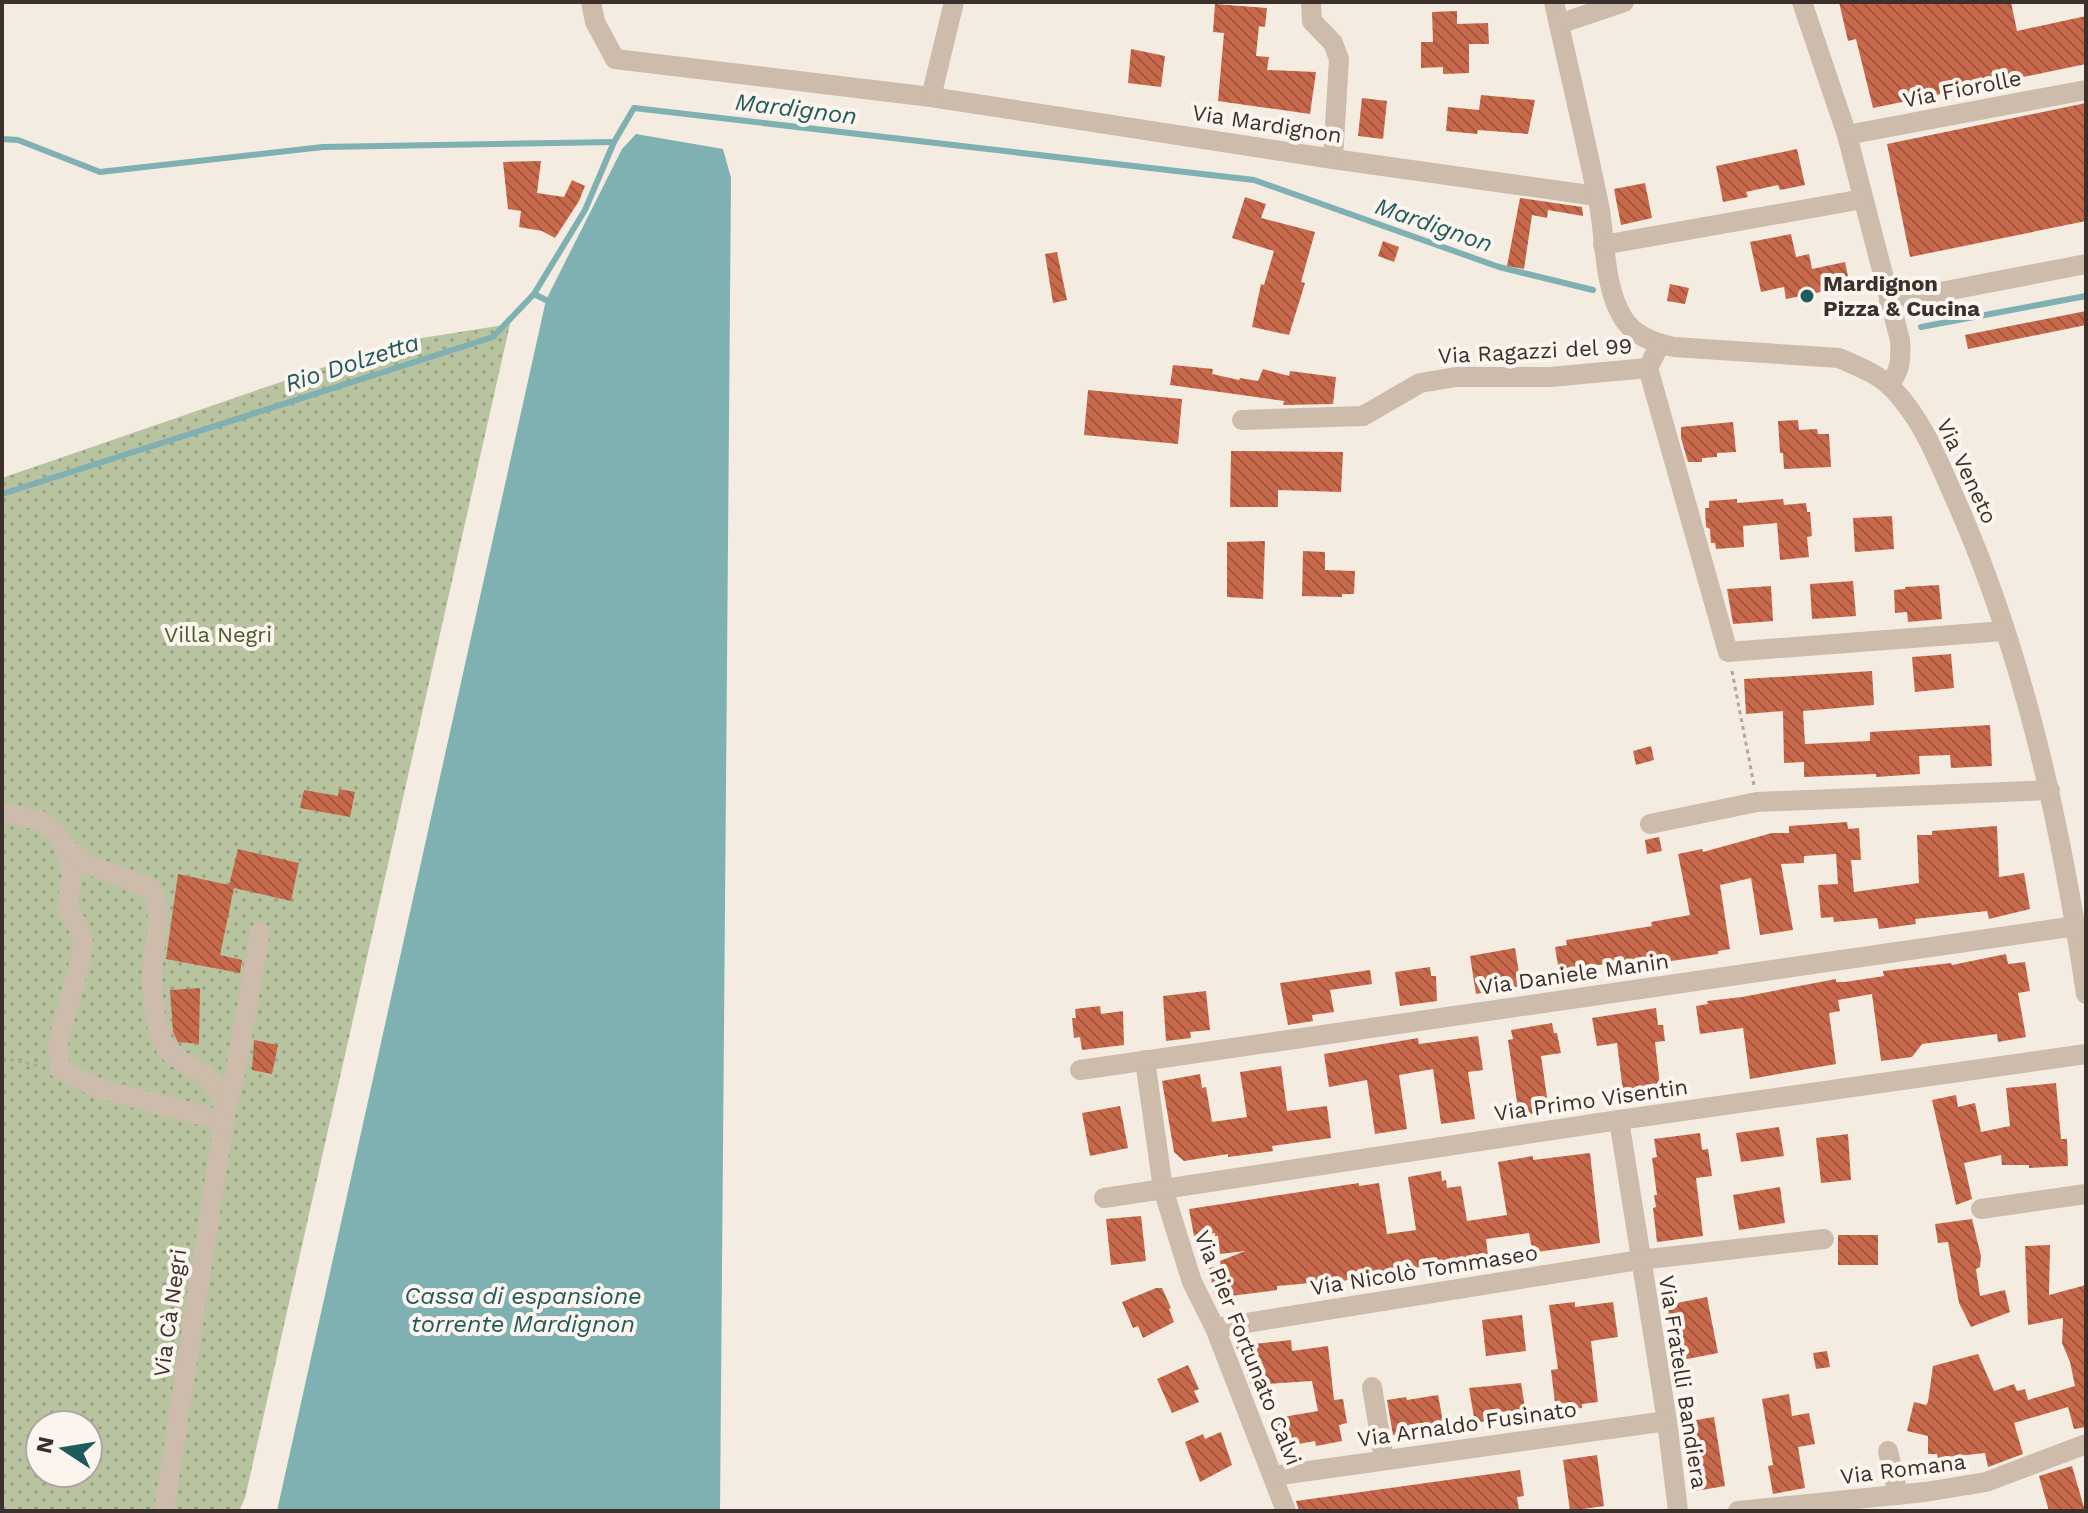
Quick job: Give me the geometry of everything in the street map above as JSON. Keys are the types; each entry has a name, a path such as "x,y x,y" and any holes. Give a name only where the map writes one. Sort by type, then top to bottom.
{"street":[{"name":"Via Mardignon","path":"591,2 595,22 615,59 931,97 1597,196"},
{"path":"931,97 954,2"},
{"path":"1311,2 1312,21 1333,43 1339,59 1333,159"},
{"path":"1554,2 1597,196 1603,245 1863,199"},
{"path":"1559,24 1624,2"},
{"path":"1802,2 1847,135 1900,340 1901,359 1897,376 1889,385"},
{"name":"Via Fiorolle","path":"1847,135 2086,90"},
{"name":"Via Veneto","path":"1603,245 1612,288 1622,316 1632,330 1660,344 1674,347 1839,358 1889,385 1925,431 1965,519 2004,631 2050,790 2078,899 2076,926 2086,994"},
{"path":"1889,302 2086,264"},
{"name":"Via Ragazzi del 99","path":"1660,344 1648,368 1728,652"},
{"name":"Via Ragazzi del 99","path":"1242,420 1363,416 1420,383 1456,377 1550,377 1648,368"},
{"path":"1728,652 2004,631"},
{"path":"1650,824 1757,802 2050,790"},
{"path":"5,813 41,821 57,834 72,873 67,908 77,924 84,946 58,1043 60,1069 97,1088 226,1112"},
{"path":"64,846 87,864 150,888 158,902 153,995 163,1043 174,1058 188,1062 209,1079 226,1112"},
{"name":"Via Daniele Manin","path":"1080,1070 2076,926"},
{"name":"Via Cà Negri","path":"164,1511 226,1112 260,932"},
{"name":"Via Primo Visentin","path":"1104,1198 1619,1120 2086,1054"},
{"name":"Via Pier Fortunato Calvi","path":"1145,1060 1163,1189 1192,1282 1215,1328 1286,1511"},
{"name":"Via Fratelli Bandiera","path":"1619,1120 1667,1421 1678,1511"},
{"path":"1981,1209 2086,1194"},
{"name":"Via Fratelli Bandiera","path":"1639,1260 1824,1239"},
{"name":"Via Nicolò Tommaseo","path":"1215,1328 1639,1260"},
{"path":"1372,1387 1384,1460"},
{"name":"Via Arnaldo Fusinato","path":"1273,1476 1667,1421"},
{"name":"Via Romana","path":"1738,1511 1898,1495 1986,1482 2080,1449"},
{"path":"1888,1451 1898,1495"}],"path":[{"path":"1728,652 1757,802"},
{"path":"2,1058 60,1069"}],"green space":[{"name":"Villa Negri","path":"510,324 245,1498 239,1511 2,1511 2,478 397,342"}],"water":[{"name":"Cassa di espansione torrente Mardignon","path":"636,134 723,149 731,178 720,1511 277,1511 546,300 622,149"}],"building":[{"path":"1839,2 2011,2 2017,31 2086,16 2086,64 1873,108 1856,39 1848,41"},
{"path":"1215,4 1267,8 1265,27 1259,26 1256,56 1269,57 1267,70 1316,72 1310,114 1218,101 1224,33 1213,32"},
{"path":"1457,11 1457,24 1488,23 1489,44 1469,44 1469,73 1443,74 1443,67 1421,68 1421,42 1433,42 1432,12"},
{"path":"1131,49 1165,56 1161,87 1128,83"},
{"path":"1481,95 1535,100 1528,134 1446,131 1448,107 1479,110"},
{"path":"1362,98 1387,101 1383,139 1358,136"},
{"path":"2086,103 2086,221 1910,257 1887,144"},
{"path":"1797,149 1805,185 1780,190 1778,185 1746,192 1748,197 1723,202 1716,166"},
{"path":"541,161 537,193 564,197 572,180 585,186 555,238 542,231 519,227 521,211 508,209 503,162"},
{"path":"1645,183 1652,218 1621,225 1614,189"},
{"path":"1245,197 1266,204 1261,218 1315,232 1301,282 1305,283 1289,335 1252,327 1261,284 1264,285 1274,251 1232,238"},
{"path":"1520,198 1582,207 1583,216 1548,210 1547,218 1532,215 1524,269 1507,266"},
{"path":"1791,234 1796,257 1809,254 1812,269 1845,262 1850,286 1786,299 1784,287 1761,292 1750,242"},
{"path":"1383,241 1399,247 1394,262 1378,256"},
{"path":"1057,252 1067,300 1053,303 1045,254"},
{"path":"1670,284 1689,288 1685,304 1667,301"},
{"path":"2086,311 2086,325 1968,349 1965,335"},
{"path":"1173,365 1213,369 1212,374 1239,380 1258,381 1263,369 1289,376 1290,371 1336,377 1333,404 1283,405 1284,401 1170,385"},
{"path":"1088,390 1182,399 1178,444 1084,435"},
{"path":"1798,420 1799,430 1817,429 1818,434 1829,434 1831,467 1784,469 1778,421"},
{"path":"1733,422 1736,452 1717,453 1717,457 1702,458 1702,462 1688,462 1681,427"},
{"path":"1231,451 1343,452 1341,492 1278,490 1278,507 1230,507"},
{"path":"1737,499 1737,503 1783,499 1784,505 1806,503 1812,536 1807,537 1809,557 1780,560 1777,523 1743,526 1744,547 1716,549 1715,543 1711,543 1710,529 1706,527 1705,508 1709,508 1709,501"},
{"path":"1892,516 1894,549 1855,552 1853,518"},
{"path":"1265,541 1263,599 1227,597 1227,542"},
{"path":"1303,551 1325,552 1325,570 1355,571 1354,594 1342,594 1342,597 1302,596"},
{"path":"1853,581 1856,616 1812,619 1810,584"},
{"path":"1939,585 1942,619 1908,622 1907,612 1895,613 1894,590"},
{"path":"1771,586 1773,621 1733,624 1727,589"},
{"path":"1951,654 1954,688 1915,692 1912,657"},
{"path":"1872,671 1874,705 1803,711 1805,744 1870,741 1870,732 1990,725 1992,766 1951,768 1950,755 1919,756 1920,774 1804,777 1804,762 1784,763 1783,711 1746,714 1744,679"},
{"path":"1651,746 1654,760 1636,765 1633,751"},
{"path":"339,789 355,792 350,817 300,808 304,790 338,796"},
{"path":"1847,822 1848,829 1859,828 1861,860 1851,860 1854,892 1919,883 1917,835 1997,826 1999,877 2024,873 2030,909 1989,919 1987,911 1915,919 1916,924 1879,929 1877,918 1834,922 1833,917 1821,918 1818,885 1838,884 1836,854 1804,856 1804,863 1781,864 1793,930 1760,935 1751,878 1720,885 1730,949 1718,951 1718,954 1658,963 1657,956 1559,971 1555,947 1567,945 1566,940 1652,926 1651,922 1690,915 1678,854 1702,849 1703,852 1772,833 1789,833 1789,826"},
{"path":"1659,837 1662,851 1647,854 1645,840"},
{"path":"238,849 299,863 291,901 234,888 220,955 242,960 240,973 166,959 178,874 229,885"},
{"path":"1515,948 1521,986 1476,994 1470,956"},
{"path":"2006,954 2008,964 2025,962 2030,991 2018,993 2026,1037 1998,1042 1997,1034 1922,1044 1912,1057 1881,1061 1872,994 1838,1000 1840,1011 1829,1013 1836,1064 1750,1079 1743,1028 1700,1034 1696,1006 1708,1004 1707,1001 1836,979 1836,982 1845,982 1884,976 1883,971 1952,965"},
{"path":"1430,967 1431,976 1436,976 1437,1001 1400,1006 1395,972"},
{"path":"1370,970 1372,984 1330,990 1334,1012 1312,1015 1313,1021 1288,1025 1280,983"},
{"path":"200,988 199,1044 178,1042 173,1032 170,990"},
{"path":"1206,991 1210,1030 1190,1032 1191,1038 1166,1041 1163,996"},
{"path":"1100,1006 1101,1014 1123,1011 1124,1045 1082,1050 1080,1037 1074,1038 1072,1018 1076,1018 1075,1009"},
{"path":"1656,1008 1658,1025 1663,1025 1665,1041 1655,1042 1661,1094 1624,1099 1617,1043 1597,1046 1592,1018"},
{"path":"1552,1023 1561,1053 1541,1056 1549,1111 1519,1116 1508,1040 1513,1039 1511,1030"},
{"path":"1478,1036 1483,1070 1468,1072 1475,1119 1441,1124 1433,1069 1399,1075 1407,1129 1375,1134 1367,1080 1329,1087 1324,1054 1418,1038 1419,1044"},
{"path":"254,1040 278,1045 272,1074 252,1070"},
{"path":"1281,1066 1287,1111 1327,1106 1331,1138 1272,1146 1273,1151 1184,1161 1174,1152 1162,1081 1200,1074 1202,1088 1206,1087 1212,1122 1247,1117 1240,1072"},
{"path":"2056,1083 2061,1139 2067,1139 2068,1166 2029,1168 2029,1165 2002,1165 2001,1155 1964,1163 1972,1199 1956,1205 1932,1100 1956,1095 1958,1107 1975,1103 1981,1132 2010,1126 2006,1088"},
{"path":"1120,1106 1128,1148 1090,1156 1082,1113"},
{"path":"1779,1127 1784,1156 1741,1162 1736,1133"},
{"path":"1700,1133 1702,1150 1708,1149 1712,1176 1696,1178 1703,1236 1657,1242 1653,1208 1656,1207 1654,1195 1657,1195 1652,1158 1657,1157 1654,1139"},
{"path":"1848,1134 1851,1180 1821,1183 1816,1138"},
{"path":"1590,1153 1600,1243 1537,1252 1536,1247 1532,1248 1529,1233 1486,1239 1488,1255 1325,1284 1277,1286 1277,1290 1215,1298 1209,1268 1221,1266 1220,1261 1245,1251 1220,1254 1215,1233 1194,1236 1189,1209 1359,1183 1359,1186 1379,1183 1387,1234 1416,1230 1408,1177 1441,1171 1447,1188 1461,1186 1467,1221 1507,1215 1498,1162 1533,1156 1533,1160"},
{"path":"1780,1187 1785,1223 1739,1230 1733,1195"},
{"path":"1141,1216 1146,1261 1111,1265 1106,1219"},
{"path":"1972,1219 1981,1256 1980,1267 1976,1269 1980,1296 2005,1290 2010,1312 1971,1327 1959,1303 1948,1242 1938,1243 1935,1224"},
{"path":"1838,1235 1878,1235 1878,1265 1838,1265"},
{"path":"2050,1245 2049,1295 2086,1285 2086,1427 2074,1429 2068,1407 2014,1423 2023,1454 1988,1467 1985,1453 1938,1458 1937,1454 1928,1454 1928,1436 1907,1431 1914,1402 1926,1405 1928,1402 1933,1366 1978,1354 1994,1391 2014,1384 2017,1391 2025,1389 2028,1400 2075,1386 2062,1343 2063,1318 2028,1325 2025,1246"},
{"path":"1162,1288 1174,1322 1143,1338 1138,1326 1133,1328 1122,1302"},
{"path":"1707,1297 1718,1353 1682,1360 1667,1305"},
{"path":"1575,1302 1575,1307 1613,1302 1618,1337 1591,1341 1598,1402 1582,1404 1582,1408 1556,1411 1551,1370 1558,1369 1549,1305"},
{"path":"1522,1315 1526,1351 1486,1356 1482,1320"},
{"path":"1291,1340 1292,1351 1328,1346 1334,1400 1343,1399 1347,1423 1339,1425 1342,1441 1316,1446 1315,1441 1282,1447 1277,1418 1318,1411 1312,1381 1251,1385 1236,1346"},
{"path":"1827,1351 1830,1367 1816,1369 1813,1353"},
{"path":"1188,1365 1199,1389 1194,1391 1199,1402 1172,1413 1157,1379"},
{"path":"1521,1383 1526,1414 1475,1423 1469,1388"},
{"path":"1789,1394 1792,1416 1809,1413 1815,1444 1798,1447 1805,1488 1773,1494 1768,1466 1773,1465 1762,1399"},
{"path":"1438,1395 1444,1427 1393,1435 1387,1400"},
{"path":"1714,1417 1725,1486 1696,1491 1685,1422"},
{"path":"1221,1432 1232,1465 1200,1482 1185,1442 1203,1434 1205,1439"},
{"path":"1597,1455 1604,1506 1570,1511 1563,1460"},
{"path":"2072,1466 2085,1511 2049,1511 2039,1476"},
{"path":"1520,1470 1524,1496 1517,1497 1519,1511 1299,1511 1296,1501"}],"waterway":[{"name":"Mardignon","path":"2,494 493,337 534,294 585,210 614,142 634,108 1254,180 1499,267 1593,290"},
{"name":"Mardignon","path":"2,139 18,140 100,172 323,147 614,142"},
{"path":"534,294 546,300"},
{"name":"Mardignon","path":"1921,327 2086,296"}],"place":[{"name":"Mardignon Pizza & Cucina","path":"1807,296"}],"water label":[{"name":"Rio Dolzetta","path":"352,363"}]}
